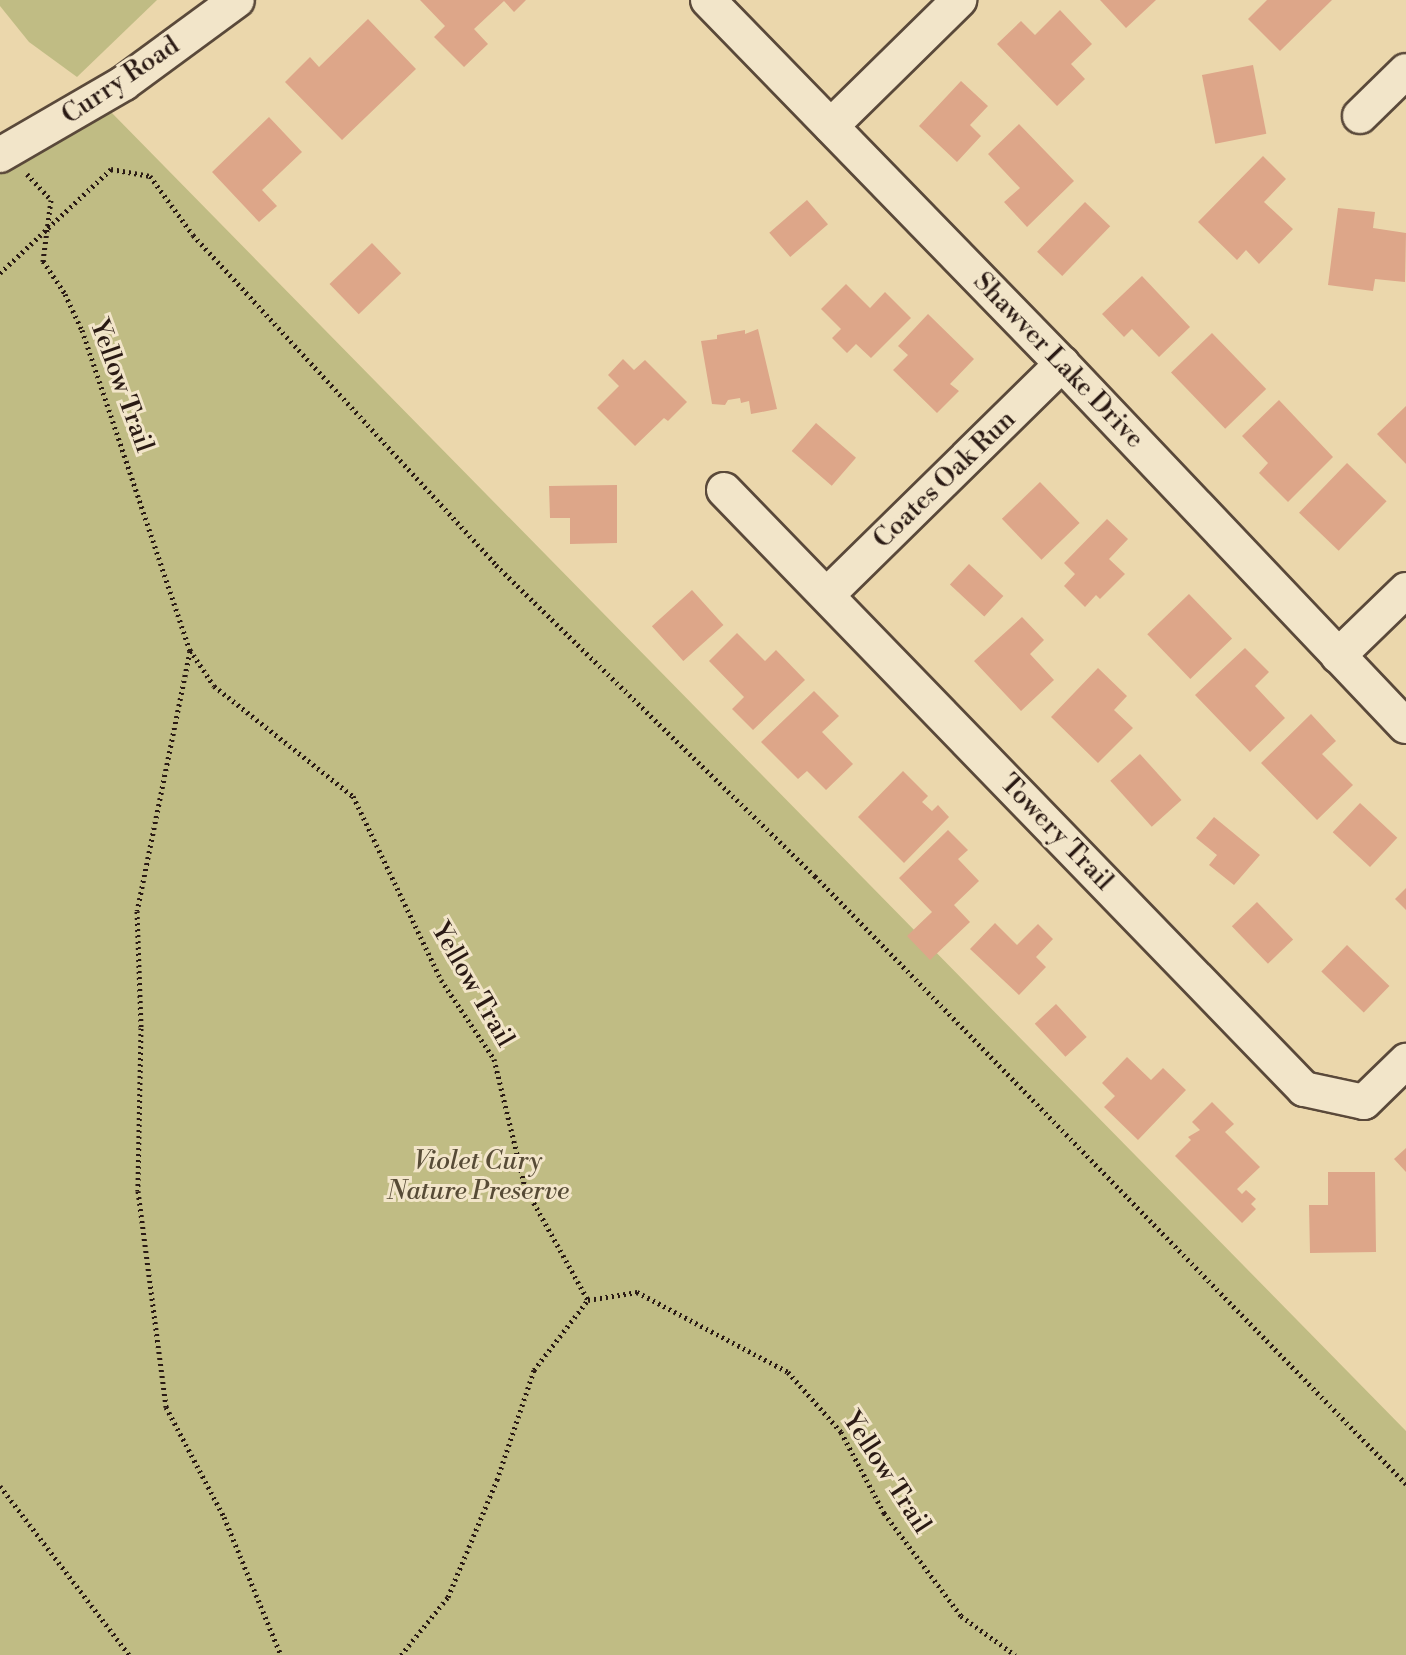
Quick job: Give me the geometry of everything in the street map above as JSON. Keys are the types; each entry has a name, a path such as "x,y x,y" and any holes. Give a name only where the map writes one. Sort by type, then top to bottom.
{"street":[{"name":"Curry Road","path":"4,154 124,83 237,0"},
{"name":"Shawver Lake Drive","path":"708,0 1062,364 1406,726"},
{"path":"831,126 959,0"},
{"path":"1360,116 1406,71"},
{"name":"Coates Oak Run","path":"827,595 1062,364"},
{"name":"Towery Trail","path":"724,490 1304,1089 1364,1102 1406,1061"},
{"path":"1338,656 1406,590"}],"path":[{"name":"Yellow Trail","path":"4,154 51,200 43,261 65,294 82,330 190,650 214,686 353,796 441,980 494,1059 525,1187 588,1300 637,1292 788,1372 841,1432 884,1513 961,1616 1015,1655"},
{"path":"0,273 111,169 150,176 193,235 496,565 815,876 1406,1484"},
{"path":"190,650 137,911 141,1028 138,1191 166,1407 224,1517 281,1655"},
{"path":"401,1655 448,1597 497,1480 534,1370 588,1300"},
{"path":"0,1486 129,1655"}],"green space":[{"path":"0,0 157,0 77,77 29,42 0,6"},
{"name":"Violet Cury Nature Preserve","path":"110,111 1406,1431 1406,1655 0,1655 0,171 17,167"}],"building":[{"path":"420,0 526,0 514,12 504,1 474,29 488,44 464,67 434,37 445,26"},
{"path":"1100,0 1156,0 1126,28"},
{"path":"1267,0 1332,0 1280,51 1248,19"},
{"path":"1060,10 1092,44 1071,64 1085,79 1057,106 997,44 1021,21 1035,35"},
{"path":"368,19 416,69 342,140 285,82 310,57 319,67"},
{"path":"1253,65 1266,134 1215,144 1202,75"},
{"path":"961,81 988,106 970,125 981,136 957,162 919,126"},
{"path":"269,117 302,152 262,190 277,206 259,222 212,172"},
{"path":"1019,124 1074,181 1027,227 1004,202 1020,188 988,154"},
{"path":"1263,156 1286,179 1264,202 1293,229 1259,264 1246,250 1237,260 1198,222"},
{"path":"807,200 828,224 790,257 769,233"},
{"path":"1085,202 1110,226 1062,276 1037,252"},
{"path":"1338,208 1375,212 1373,228 1406,233 1405,282 1375,279 1373,291 1328,285"},
{"path":"372,243 401,273 359,314 330,284"},
{"path":"1142,276 1190,327 1159,357 1132,329 1124,337 1102,314"},
{"path":"846,284 870,308 885,292 911,318 871,358 856,344 847,353 832,338 841,329 821,309"},
{"path":"928,314 974,359 950,384 959,391 937,413 893,370 908,355 898,346"},
{"path":"758,329 777,409 751,414 749,401 741,403 740,398 728,400 725,405 712,404 701,341 717,339 717,335 745,330 745,334"},
{"path":"1212,333 1266,389 1225,429 1171,373"},
{"path":"623,359 634,370 645,360 687,402 668,421 664,418 635,446 597,408 619,386 608,375"},
{"path":"1279,400 1333,457 1288,502 1259,473 1268,463 1242,436"},
{"path":"1406,406 1406,464 1377,434"},
{"path":"816,423 856,458 832,486 792,451"},
{"path":"1347,463 1387,501 1339,551 1299,513"},
{"path":"1040,482 1080,523 1041,560 1002,519"},
{"path":"617,485 617,543 570,544 570,518 550,518 549,486"},
{"path":"1107,519 1128,539 1109,559 1125,574 1100,599 1096,595 1085,607 1064,586 1075,574 1064,563"},
{"path":"969,564 1003,596 984,617 950,584"},
{"path":"692,590 723,625 683,661 652,626"},
{"path":"1189,594 1232,639 1190,679 1147,634"},
{"path":"1022,617 1044,640 1030,654 1054,680 1021,711 974,661"},
{"path":"737,633 765,661 776,650 805,680 753,730 732,709 744,697 709,661"},
{"path":"1245,648 1269,672 1255,686 1285,718 1250,752 1195,695"},
{"path":"1098,668 1127,696 1114,710 1133,728 1098,763 1051,717"},
{"path":"814,691 839,716 822,732 853,764 826,790 807,771 798,779 761,742"},
{"path":"1311,714 1336,741 1322,754 1353,785 1317,820 1261,763"},
{"path":"1140,754 1181,800 1152,827 1110,781"},
{"path":"903,771 928,796 922,802 932,811 938,805 949,817 904,863 858,817"},
{"path":"1360,803 1397,838 1370,867 1333,832"},
{"path":"1214,817 1260,855 1234,885 1209,865 1217,855 1196,838"},
{"path":"948,830 968,850 958,859 979,881 954,905 970,922 930,960 907,936 932,912 899,878"},
{"path":"1406,888 1406,910 1395,899"},
{"path":"1257,902 1293,939 1268,964 1232,926"},
{"path":"995,923 1017,945 1038,924 1053,939 1036,957 1046,967 1019,995 970,949"},
{"path":"1347,945 1389,986 1364,1013 1321,972"},
{"path":"1056,1004 1087,1037 1065,1057 1035,1024"},
{"path":"1127,1057 1151,1080 1163,1068 1186,1090 1138,1140 1104,1107 1115,1096 1102,1083"},
{"path":"1212,1102 1234,1124 1225,1132 1260,1167 1237,1189 1242,1194 1246,1190 1256,1199 1251,1204 1256,1209 1242,1223 1175,1156 1191,1140 1188,1137 1200,1130 1192,1122"},
{"path":"1406,1148 1406,1172 1394,1159"},
{"path":"1328,1172 1375,1172 1376,1252 1310,1253 1309,1205 1328,1205"}]}
